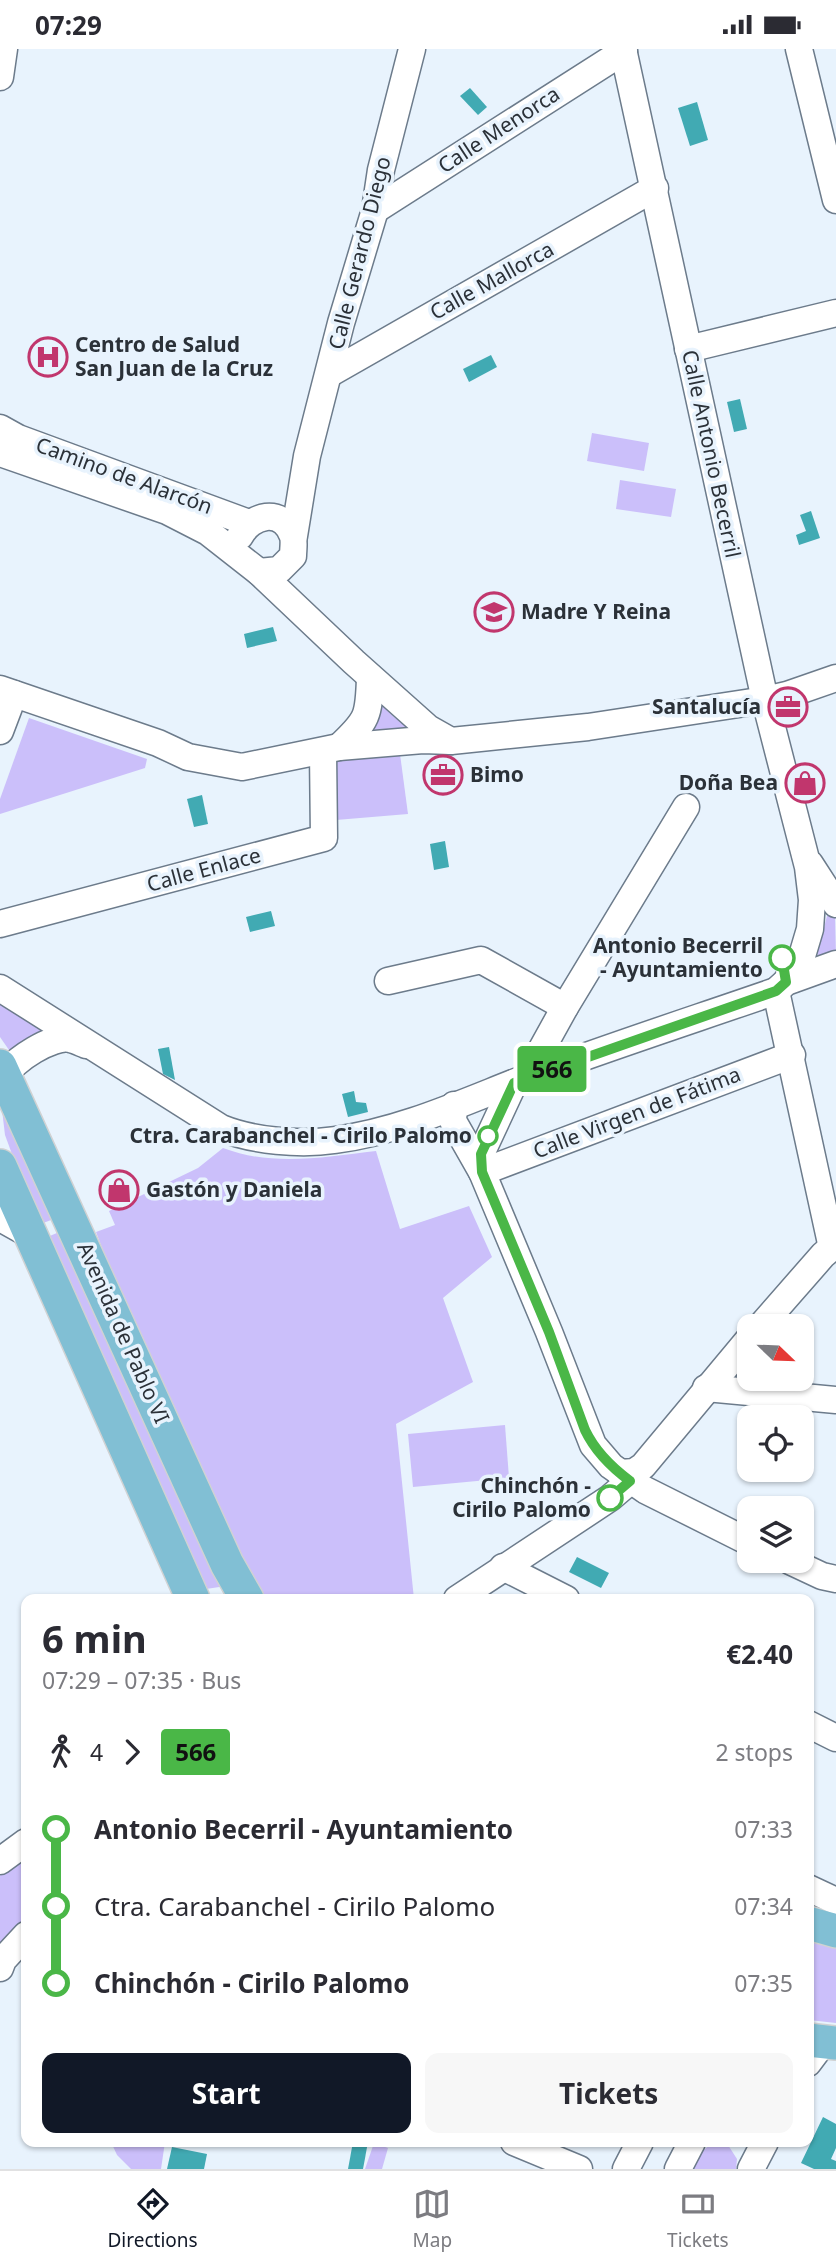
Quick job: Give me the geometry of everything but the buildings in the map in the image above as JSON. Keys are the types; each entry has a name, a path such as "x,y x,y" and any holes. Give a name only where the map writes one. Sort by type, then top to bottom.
{"main road":[{"name":"Avenida de Pablo VI","path":"2,1078 227,1564 244,1594"},
{"path":"1,1163 29,1234 191,1594"}],"street":[{"path":"0,77 4,49"},
{"name":"Calle Gerardo Diego","path":"294,536 307,456 344,312 374,210 381,170 412,49"},
{"path":"799,49 836,200"},
{"name":"Calle Menorca","path":"374,210 623,50"},
{"name":"Calle Antonio Becerril","path":"623,50 765,700 805,857 812,900 810,929 802,956 781,986"},
{"name":"Calle Mallorca","path":"329,374 655,188"},
{"path":"688,349 836,313"},
{"name":"Camino de Alarcón","path":"0,428 18,438 255,520"},
{"name":"Camino de Alarcón","path":"0,453 167,511 208,532 251,567 428,728 451,741"},
{"name":"Calle Gerardo Diego","path":"255,520 278,508 299,477 307,456"},
{"path":"275,518 286,524 294,536 293,556 279,570 251,567 239,548 240,534 255,520 275,518"},
{"path":"331,749 362,726 369,708 370,677"},
{"path":"0,731 7,692 158,743 188,757 242,767 331,749 423,740 451,741 588,727 765,700 836,678"},
{"name":"Calle Enlace","path":"0,924 324,838 331,749"},
{"path":"541,1073 539,1054 686,807"},
{"name":"Calle Antonio Becerril","path":"805,857 836,904"},
{"path":"388,981 481,960 565,1007"},
{"path":"0,988 104,1051 221,1128 254,1138 332,1141 370,1134 454,1105 836,964"},
{"path":"772,1314 832,1252 792,1055 781,986"},
{"path":"2,1078 16,1062 54,1041 68,1038 104,1051"},
{"name":"Calle Virgen de Fátima","path":"481,1163 792,1055"},
{"path":"481,1163 514,1083"},
{"path":"454,1105 464,1110 472,1120 481,1163 593,1445 635,1478 737,1535"},
{"path":"0,1218 29,1234"},
{"path":"464,1594 610,1498 635,1478 737,1353"},
{"path":"706,1388 836,1400"},
{"path":"503,1567 555,1594"},
{"path":"814,1572 836,1579"},
{"path":"814,1727 836,1738"},
{"path":"0,1861 21,1846"},
{"path":"814,1902 821,1919"},
{"path":"0,1968 3,1960 21,1940"},
{"path":"526,2147 579,2169"},
{"path":"626,2169 637,2147"},
{"path":"678,2169 689,2147"},
{"path":"751,2169 762,2147"}],"shaded area":[{"path":"592,433 649,443 644,471 587,461"},
{"path":"620,480 676,489 671,517 616,509"},
{"path":"378,701 411,730 386,729 368,734"},
{"path":"29,718 147,759 145,768 0,814 0,799"},
{"path":"400,754 408,814 336,820 334,760"},
{"path":"835,915 836,956 823,960 817,954 827,916"},
{"path":"0,999 52,1033 9,1050 0,1037"},
{"path":"0,1093 59,1217 38,1225 5,1135"},
{"path":"223,1148 242,1154 280,1159 318,1158 376,1151 400,1229 469,1206 492,1257 443,1298 473,1382 396,1424 413,1594 258,1592 114,1279 96,1232 115,1225 109,1211 198,1168"},
{"path":"64,1230 226,1586 206,1589 45,1238"},
{"path":"505,1425 509,1478 413,1487 408,1434"},
{"path":"21,1858 21,1928 0,1950 0,1876"},
{"path":"814,1937 836,1944 836,2023 814,2021"},
{"path":"113,2147 164,2147 161,2169 131,2169 117,2155"},
{"path":"373,2147 388,2148 382,2169 365,2169"},
{"path":"707,2147 729,2147 737,2159 736,2169 688,2169 694,2158"}],"water":[{"path":"470,88 487,107 478,115 460,96"},
{"path":"697,102 708,140 690,146 678,108"},
{"path":"491,355 497,367 469,382 463,369"},
{"path":"740,399 747,429 734,432 727,402"},
{"path":"811,511 820,538 799,545 796,535 806,531 800,515"},
{"path":"273,627 277,641 247,648 244,634"},
{"path":"202,795 208,824 194,827 187,799"},
{"path":"445,841 449,867 434,870 430,844"},
{"path":"271,911 275,926 250,932 246,917"},
{"path":"169,1047 175,1080 163,1074 158,1049"},
{"path":"354,1091 356,1102 366,1103 368,1112 348,1117 342,1094"},
{"path":"577,1557 609,1573 601,1588 569,1572"},
{"path":"823,2117 836,2124 836,2148 831,2159 836,2161 836,2169 814,2169 801,2163 809,2147 814,2147 814,2136"},
{"path":"172,2147 207,2154 204,2169 167,2169"},
{"path":"352,2147 367,2147 363,2169 348,2169"}],"bus line":[{"name":"566","path":"610,1498 630,1481 593,1445 585,1430 549,1332 482,1172 481,1154 514,1083 776,991 786,982 782,958"}],"place":[{"name":"Centro de Salud San Juan de la Cruz","path":"48,357"},
{"name":"Madre Y Reina","path":"494,612"},
{"name":"Santalucía","path":"788,707"},
{"name":"Bimo","path":"443,775"},
{"name":"Doña Bea","path":"805,783"},
{"name":"Antonio Becerril - Ayuntamiento","path":"782,958"},
{"name":"Ctra. Carabanchel - Cirilo Palomo","path":"488,1136"},
{"name":"Gastón y Daniela","path":"119,1190"},
{"name":"Chinchón - Cirilo Palomo","path":"610,1498"}]}
